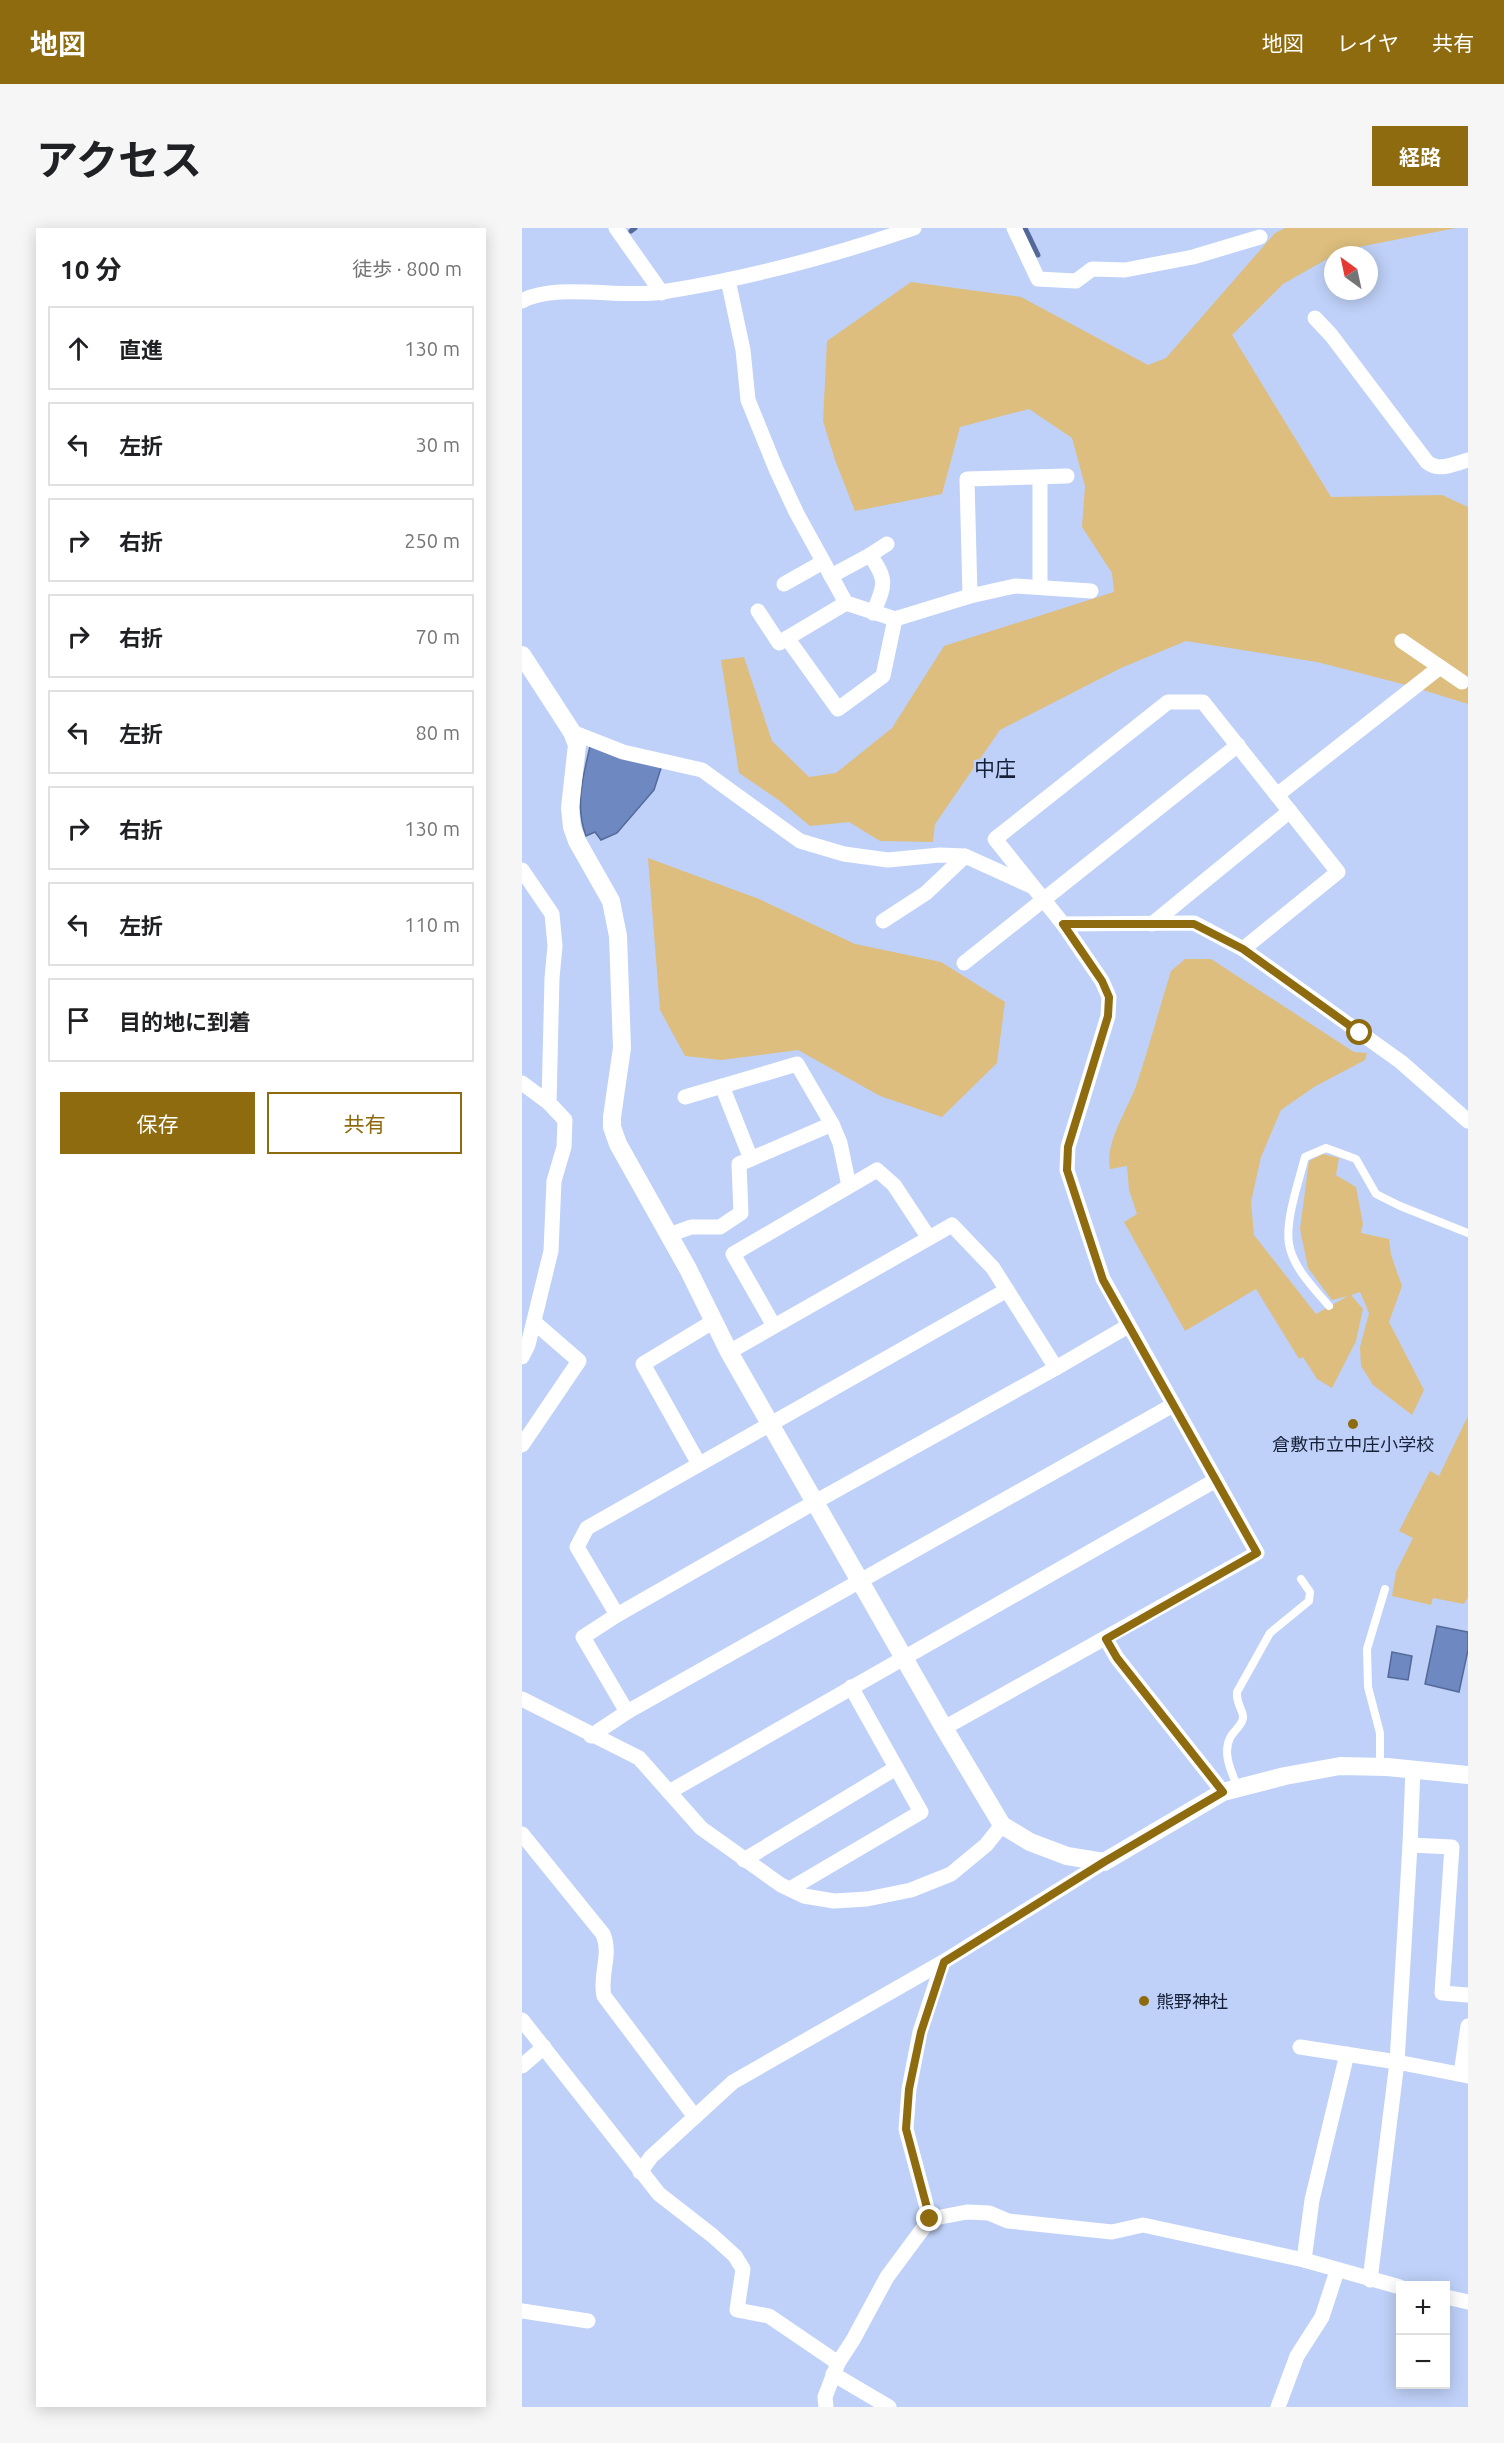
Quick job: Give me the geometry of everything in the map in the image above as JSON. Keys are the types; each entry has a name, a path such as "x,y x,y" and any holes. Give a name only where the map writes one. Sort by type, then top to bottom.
{"street":[{"path":"616,228 662,292"},
{"path":"522,301 558,292 639,296 728,280 882,239 914,228"},
{"path":"1014,228 1038,279 1076,281 1092,269 1125,270 1193,256 1260,237"},
{"path":"728,280 743,350 748,400 776,469 846,603 895,619 970,596 1015,586 1091,591"},
{"path":"1315,318 1331,335 1427,462 1433,467 1440,468 1468,460"},
{"path":"970,596 967,478 1067,476"},
{"path":"1040,477 1040,586"},
{"path":"831,576 887,544"},
{"path":"870,555 883,573 884,586 873,613"},
{"path":"784,584 823,562"},
{"path":"758,611 779,643 846,603"},
{"path":"787,638 838,709 883,676 895,619"},
{"path":"1402,641 1462,682"},
{"path":"522,655 572,732 577,745 570,808 572,827 577,841 611,901 618,936 622,1048 612,1127 618,1144 669,1235 729,1352 1002,1826 1030,1842 1067,1856 1104,1862"},
{"path":"1277,795 1440,667"},
{"path":"944,1728 1257,1553 1103,1280 1067,1170 1068,1147 1108,1016 1109,997 1102,981 1063,924 995,839 1168,702 1203,702 1338,872 1243,949"},
{"path":"572,732 623,752 702,770 800,841 844,854 888,860 940,855 965,856 1034,887"},
{"path":"964,963 1045,901 1238,745"},
{"path":"1152,924 1290,811"},
{"path":"883,921 926,892 965,856"},
{"path":"522,870 552,914 555,946 549,1103"},
{"path":"1063,924 1194,924 1243,949 1401,1062 1468,1121"},
{"path":"686,1097 797,1064 832,1124 840,1143 849,1186"},
{"path":"522,1083 549,1103 565,1120 564,1147 554,1181 551,1251 534,1322 522,1357"},
{"path":"722,1086 751,1159"},
{"path":"669,1235 691,1227 720,1227 741,1213 739,1164 832,1124"},
{"path":"774,1326 733,1254 877,1170 894,1185 929,1238"},
{"path":"729,1352 952,1225 993,1268 1056,1368"},
{"path":"617,1615 577,1547 586,1528 1006,1290"},
{"path":"699,1464 643,1364 714,1321"},
{"path":"522,1445 579,1361 534,1322"},
{"path":"627,1712 583,1637 617,1615 815,1502 1128,1326"},
{"path":"591,1736 627,1712 1173,1405"},
{"path":"669,1792 1216,1480"},
{"path":"1106,1639 1117,1658 1231,1790"},
{"path":"790,1889 921,1812 851,1687"},
{"path":"522,1699 591,1736 639,1758 701,1828 744,1860 804,1896 834,1901 867,1899 911,1890 951,1874 986,1845 1002,1826"},
{"path":"640,2172 651,2157 733,2082 944,1962 1104,1862 1231,1790 1285,1776 1340,1766 1413,1769 1468,1775"},
{"path":"744,1860 896,1768"},
{"path":"1370,2280 1397,2062 1413,1769"},
{"path":"522,1834 603,1934 607,1942 602,1987 604,1996 695,2117"},
{"path":"1410,1845 1452,1847 1442,1993 1468,1995"},
{"path":"930,2219 906,2129 909,2089 921,2032 944,1962"},
{"path":"522,2020 659,2194 735,2256 743,2270 737,2310 769,2316 889,2407"},
{"path":"1300,2047 1465,2075 1468,2026"},
{"path":"522,2066 544,2047"},
{"path":"1304,2260 1312,2199 1347,2054"},
{"path":"826,2407 825,2397 836,2368 887,2277 930,2219 978,2212 989,2213 1008,2221 1112,2232 1143,2225 1304,2260 1396,2286"},
{"path":"1278,2407 1297,2356 1322,2317 1337,2271"},
{"path":"1450,2298 1468,2302"},
{"path":"522,2311 588,2321"}],"lane":[{"path":"1329,1306 1296,1264 1289,1244 1289,1228 1305,1157 1326,1148 1356,1159 1377,1194 1400,1206 1468,1233"},
{"path":"1231,1790 1226,1752 1229,1738 1243,1720 1243,1712 1236,1702 1236,1692 1270,1633 1309,1601 1310,1592 1300,1579"},
{"path":"1380,1767 1380,1733 1368,1687 1367,1649 1385,1589"}],"shaded area":[{"path":"1285,228 1456,228 1364,246 1324,246 1324,261 1283,284 1232,335 1331,497 1442,495 1468,507 1468,704 1317,662 1186,641 1121,668 1000,730 935,824 933,842 880,841 849,822 810,826 780,801 739,773 721,660 744,657 772,741 809,777 836,773 892,728 944,646 1114,592 1112,573 1082,527 1085,486 1072,438 1029,409 960,427 942,494 855,511 823,421 827,341 911,282 1021,297 1148,365 1166,358 1275,233"},
{"path":"648,858 759,899 855,944 941,962 1005,1002 997,1063 942,1117 880,1096 798,1050 721,1060 685,1056 660,1010"},
{"path":"1185,959 1211,959 1354,1052 1367,1053 1365,1060 1314,1087 1281,1110 1261,1157 1251,1202 1254,1235 1316,1314 1348,1296 1332,1300 1308,1268 1300,1229 1309,1161 1323,1154 1339,1158 1336,1175 1356,1187 1363,1224 1361,1233 1389,1239 1391,1255 1402,1286 1389,1322 1424,1390 1412,1415 1373,1385 1361,1366 1360,1347 1369,1313 1360,1292 1351,1295 1363,1309 1356,1341 1332,1388 1317,1379 1303,1357 1299,1359 1256,1289 1185,1331 1124,1222 1137,1214 1129,1190 1127,1166 1110,1169 1111,1148 1136,1086 1171,971"},
{"path":"1468,1416 1468,1597 1464,1604 1433,1598 1431,1605 1392,1596 1396,1572 1413,1538 1399,1531 1430,1471 1439,1476"}],"water":[{"path":"591,742 662,765 654,790 617,833 601,840 595,832 586,836 582,824 581,789"},
{"path":"1437,1626 1468,1632 1468,1650 1459,1692 1425,1684"},
{"path":"1392,1652 1412,1656 1408,1680 1388,1677"}],"waterway":[{"path":"631,231 635,228"},
{"path":"1025,228 1038,255"}],"place":[{"name":"倉敷市立中庄小学校","path":"1353,1424"},
{"name":"熊野神社","path":"1144,2001"}],"district":[{"name":"中庄","path":"995,768"}],"route":[{"path":"930,2219 906,2129 909,2089 921,2032 935,1983 944,1962 1104,1862 1223,1792 1117,1658 1106,1639 1257,1553 1103,1280 1089,1243 1067,1170 1068,1147 1108,1016 1109,997 1102,981 1063,924 1194,924 1243,949 1360,1033"}]}
